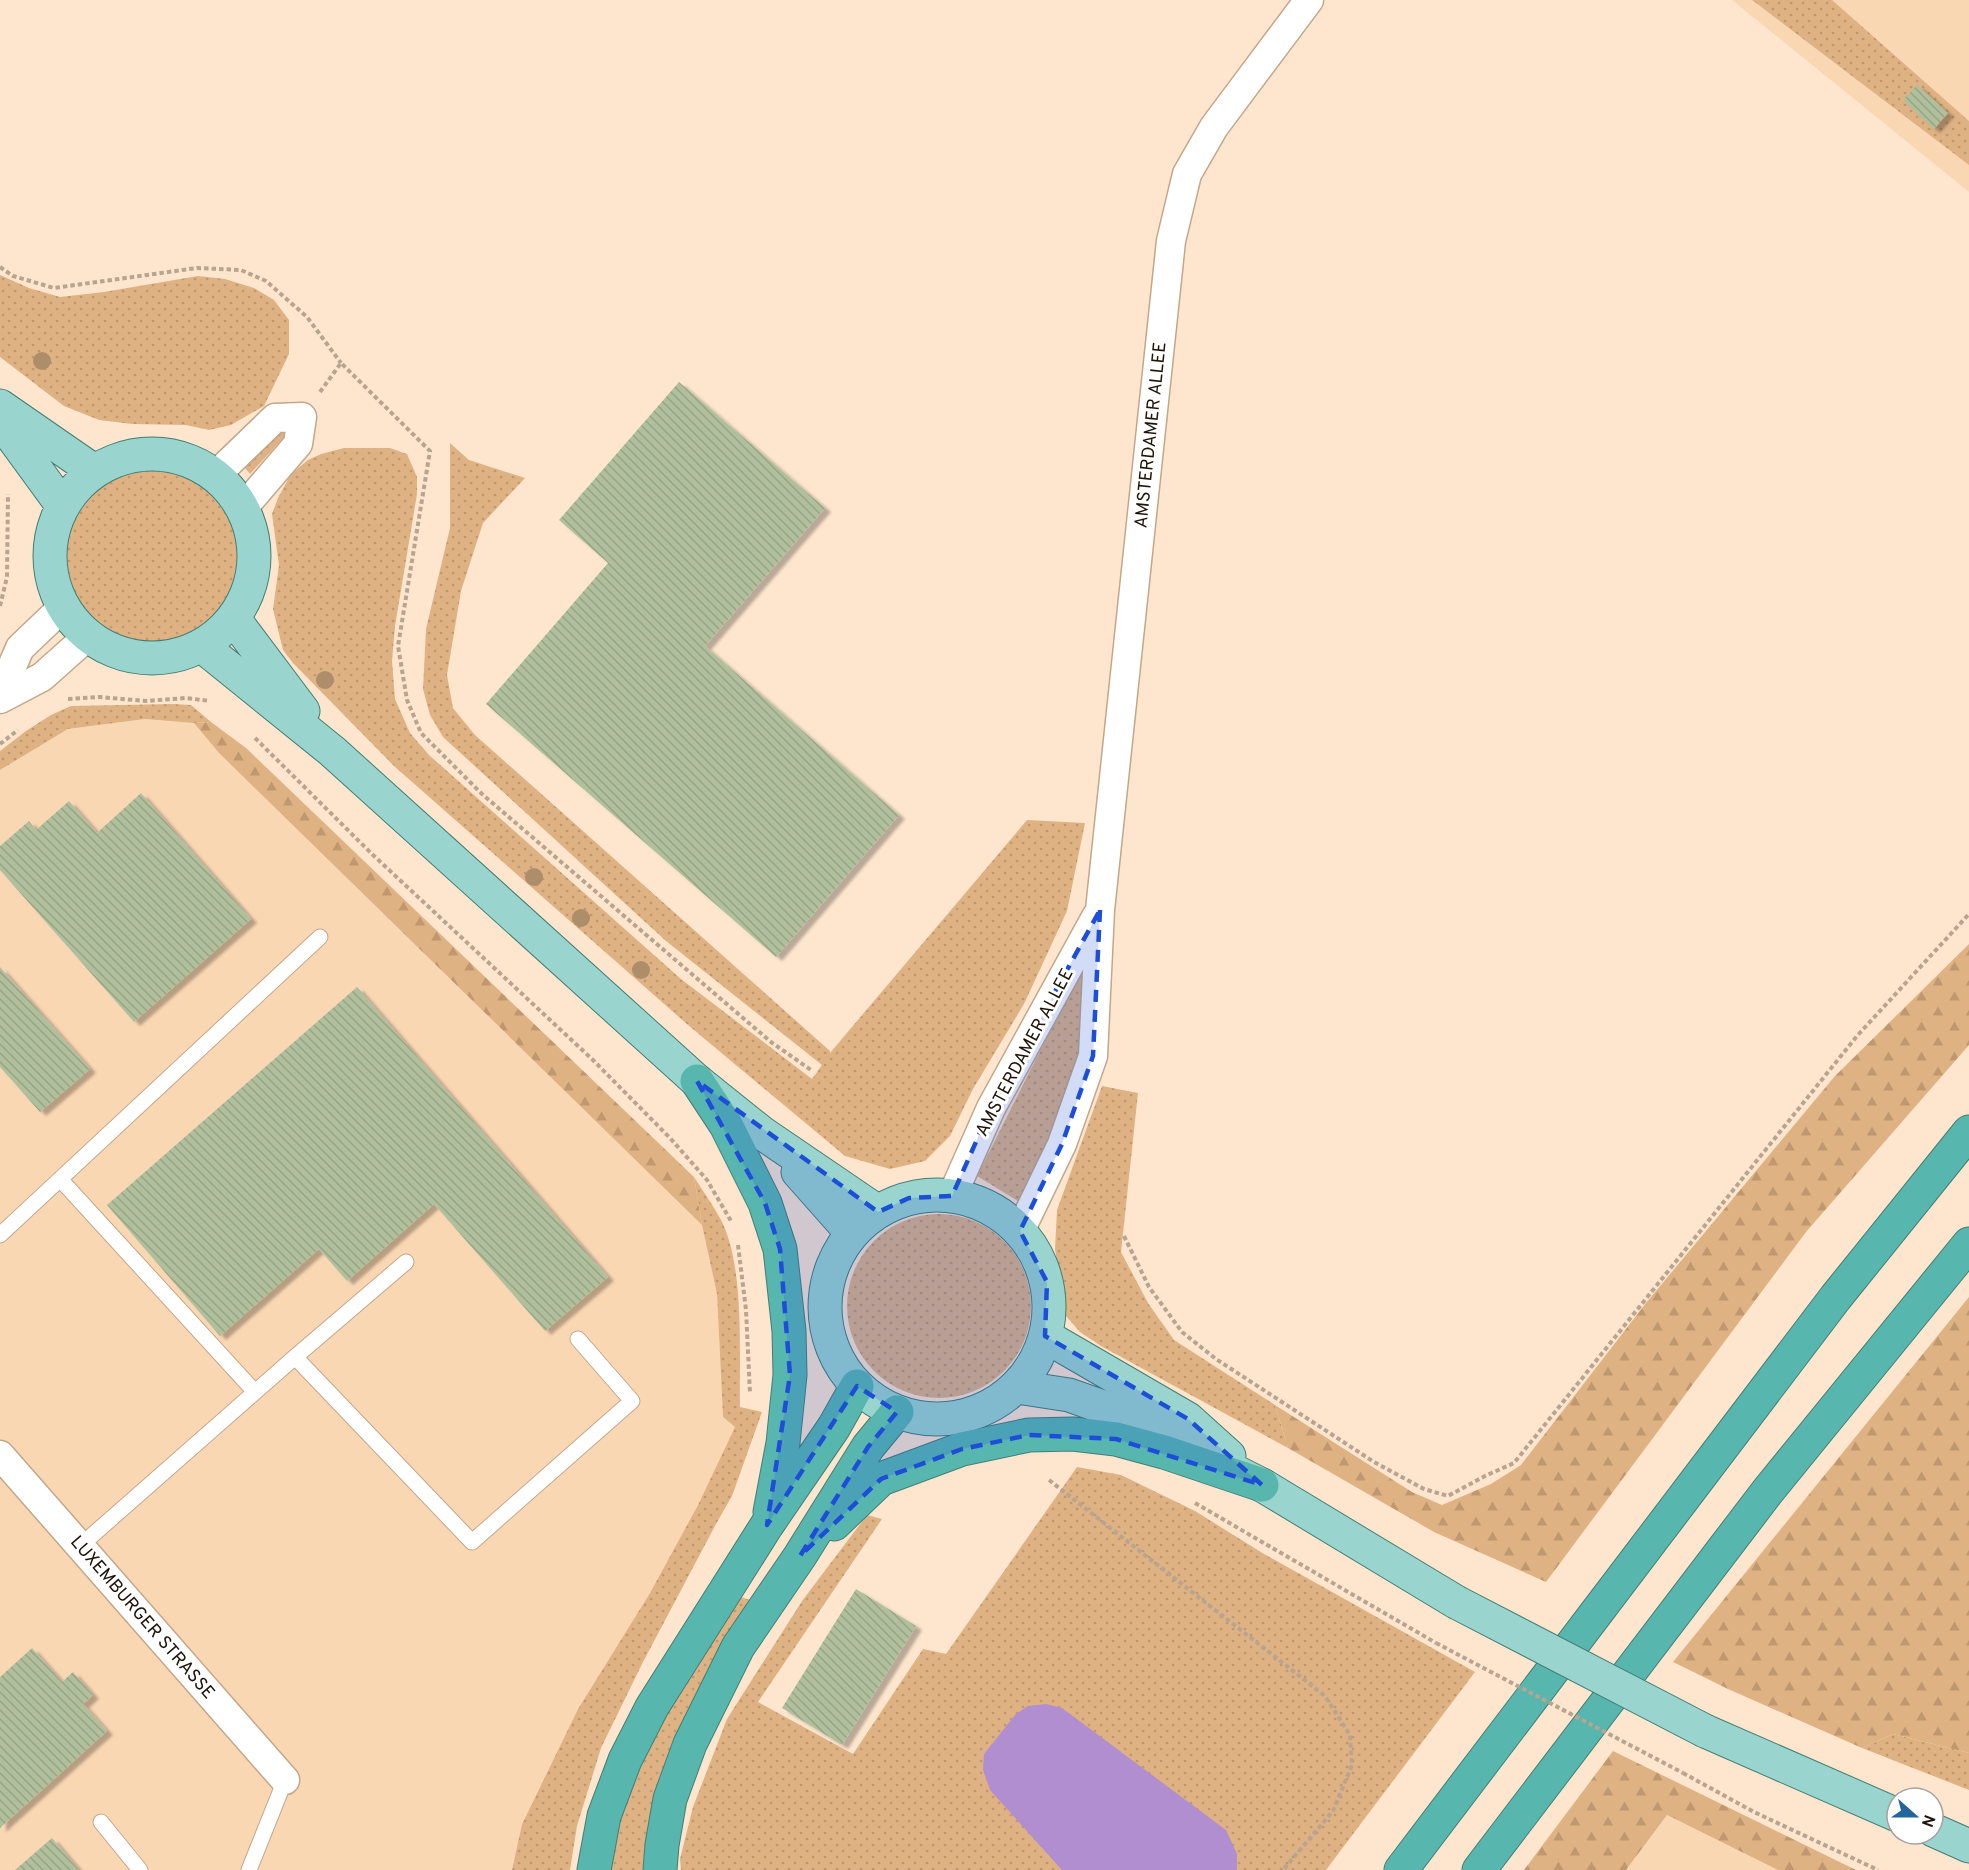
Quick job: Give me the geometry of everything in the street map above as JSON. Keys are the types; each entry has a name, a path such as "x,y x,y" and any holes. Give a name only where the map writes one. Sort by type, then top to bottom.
{"highway":[{"path":"697,1081 726,1125 765,1203 780,1250 789,1331 790,1375 783,1443 768,1525"},
{"path":"1401,1870 1836,1297 1969,1132"},
{"path":"1479,1870 1767,1492 1969,1244"},
{"path":"1894,1336 1969,1260"},
{"path":"594,1870 604,1816 625,1760 652,1707 834,1426 857,1386"},
{"path":"660,1870 670,1799 690,1744 738,1647 801,1556 868,1447 897,1412"},
{"path":"801,1556 881,1479 963,1449 1029,1435 1073,1434 1116,1439 1164,1452 1262,1485"}],"main road":[{"path":"0,406 94,471"},
{"path":"0,420 62,505"},
{"path":"156,453 188,459 216,475 243,507 253,535 255,564 248,593 234,618 220,633 202,646 174,657 144,659 114,652 87,637 63,607 52,582 49,556 52,530 62,505 76,486 94,471 124,457 156,453"},
{"path":"234,618 332,751"},
{"path":"202,646 332,751 697,1081 762,1133 878,1212"},
{"path":"762,1133 852,1233"},
{"path":"952,1196 971,1200 998,1212 1020,1231 1037,1255 1047,1282 1049,1311 1046,1336 1036,1361 1017,1387 998,1402 967,1415 934,1419 897,1412 878,1403 857,1386 839,1361 827,1329 825,1295 836,1258 852,1233 878,1212 909,1198 952,1196"},
{"path":"1046,1336 1188,1419 1262,1485"},
{"path":"1017,1387 1069,1395 1120,1413 1262,1485 1456,1602 1705,1731 1885,1810"},
{"path":"1945,1835 1969,1846"}],"street":[{"name":"AMSTERDAMER ALLEE","path":"1020,1231 1062,1144 1094,1056 1100,910 1171,241 1187,174 1192,165 1214,127 1309,0"},
{"path":"216,475 275,418 302,417 298,444 243,507"},
{"path":"0,694 20,648 63,607"},
{"path":"0,699 42,677 87,637"},
{"name":"AMSTERDAMER ALLEE","path":"952,1196 991,1108 1100,910"},
{"name":"LUXEMBURGER STRASSE","path":"0,1455 285,1780"}],"lane":[{"path":"0,1235 320,937"},
{"path":"60,1179 255,1392"},
{"path":"80,1546 406,1262"},
{"path":"295,1357 472,1542 632,1401 578,1339"},
{"path":"249,1870 285,1780"},
{"path":"101,1822 140,1870"}],"path":[{"path":"0,267 13,276 54,288 197,268 241,270 266,281 307,317 341,363 430,451 398,646 407,700 421,733 482,794 771,1042 811,1070"},
{"path":"302,417 341,363"},
{"path":"0,606 7,577 6,539 9,486"},
{"path":"59,699 99,697 146,701 186,698 210,701 218,707"},
{"path":"0,744 25,724"},
{"path":"251,734 373,855 568,1036 670,1138 707,1180 732,1222"},
{"path":"1124,1236 1149,1287 1182,1332 1216,1359 1374,1462 1424,1489 1448,1496 1514,1463 1857,1036 1969,914"},
{"path":"738,1243 746,1310 750,1402 788,1406"},
{"path":"1049,1480 1325,1696 1350,1735 1352,1765 1333,1810 1283,1870"},
{"path":"1194,1502 1436,1643 1754,1812 1878,1870"}],"highlighted area":[{"path":"1100,910 1093,1056 1062,1144 1020,1231 1047,1282 1045,1336 1188,1419 1262,1485 1116,1439 1029,1435 962,1449 881,1479 800,1556 868,1447 897,1412 857,1386 767,1525 790,1375 780,1249 765,1203 697,1081 878,1212 909,1198 952,1196 991,1108"}],"shaded area":[{"path":"1732,0 1969,0 1969,192"},
{"path":"145,719 194,723 219,753 702,1225 717,1294 723,1417 735,1427 698,1505 650,1593 578,1709 522,1823 512,1870 0,1870 0,770 68,729"},
{"path":"1046,1704 1062,1708 1226,1830 1237,1854 1237,1870 1062,1870 990,1790 983,1770 984,1754 1015,1715 1028,1706"},
{"path":"1667,1815 1778,1870 1626,1870"}],"green space":[{"path":"1752,0 1832,0 1969,121 1969,165"},
{"path":"0,275 29,288 60,297 198,276 225,279 254,288 274,300 289,320 289,354 264,406 231,425 209,430 186,425 132,424 99,420 64,406 0,357"},
{"path":"284,430 286,435 250,474 240,462 274,434"},
{"path":"450,443 469,460 525,478 483,523 461,591 447,675 453,708 475,735 830,1053 1027,820 1085,823 1067,911 1024,1004 973,1089 950,1136 925,1161 890,1169 845,1156 688,1025 394,766 283,650 273,609 279,565 272,514 291,474 308,460 344,448 390,448 407,454 417,477 417,494 395,626 392,661 395,699 410,733 429,755 681,979 812,1079 822,1065 666,941 443,737 430,715 423,689 426,629 450,528"},
{"path":"151,470 168,471 184,476 199,484 212,495 223,508 231,523 236,539 236,573 231,589 223,604 212,617 199,628 184,636 168,641 151,642 134,641 118,636 103,628 90,617 79,604 71,589 66,573 65,556 66,539 71,523 79,508 90,495 103,484 118,476 134,471"},
{"path":"191,705 211,722 145,719 68,729 0,770 0,751 51,715 71,706"},
{"path":"211,722 246,748 694,1177 702,1225 219,753 194,723"},
{"path":"1969,944 1969,1045 1806,1232 1546,1582 1434,1532 1288,1448 1275,1405 1412,1492 1442,1505 1491,1484 1521,1465 1646,1303 1835,1076"},
{"path":"1084,964 1087,994 1078,1053 1051,1140 1018,1201 977,1176"},
{"path":"1102,1086 1138,1093 1121,1252 1148,1303 1174,1340 1275,1405 1288,1448 1101,1346 1080,1332 1066,1316 1055,1249 1057,1210"},
{"path":"694,1177 721,1220 729,1239 734,1261 739,1311 740,1407 762,1412 732,1496 643,1662 601,1748 577,1826 570,1870 512,1870 522,1824 578,1709 650,1593 698,1505 735,1427 723,1417 717,1294"},
{"path":"939,1214 974,1221 1004,1241 1024,1271 1031,1306 1024,1341 1004,1371 974,1391 939,1398 904,1391 874,1371 854,1341 847,1306 854,1271 874,1241 904,1221"},
{"path":"1969,1297 1969,1753 1893,1734 1862,1748 1673,1662"},
{"path":"1077,1467 1121,1475 1195,1511 1264,1554 1475,1672 1326,1870 681,1870 680,1859 693,1807 727,1719 802,1601 867,1515 882,1519 758,1702 853,1754 923,1649 946,1654"},
{"path":"735,1595 756,1602 646,1870 606,1870 610,1836 646,1739"},
{"path":"1893,1734 1969,1753 1969,1790 1862,1748"},
{"path":"1613,1751 1856,1870 1778,1870 1667,1815 1626,1870 1524,1870"}],"building":[{"path":"1917,85 1948,113 1934,129 1903,100"},
{"path":"679,382 825,508 705,646 899,815 776,957 486,704 608,563 559,520"},
{"path":"141,793 251,919 134,1022 0,870 0,846 29,821 36,830 69,801 97,833"},
{"path":"0,967 90,1069 40,1112 0,1067"},
{"path":"357,987 608,1277 545,1331 434,1204 347,1281 319,1249 220,1336 107,1205"},
{"path":"856,1589 916,1626 842,1745 782,1708"},
{"path":"32,1648 62,1682 73,1672 93,1695 83,1704 107,1731 0,1828 0,1677"},
{"path":"52,1838 79,1870 15,1870"}]}
